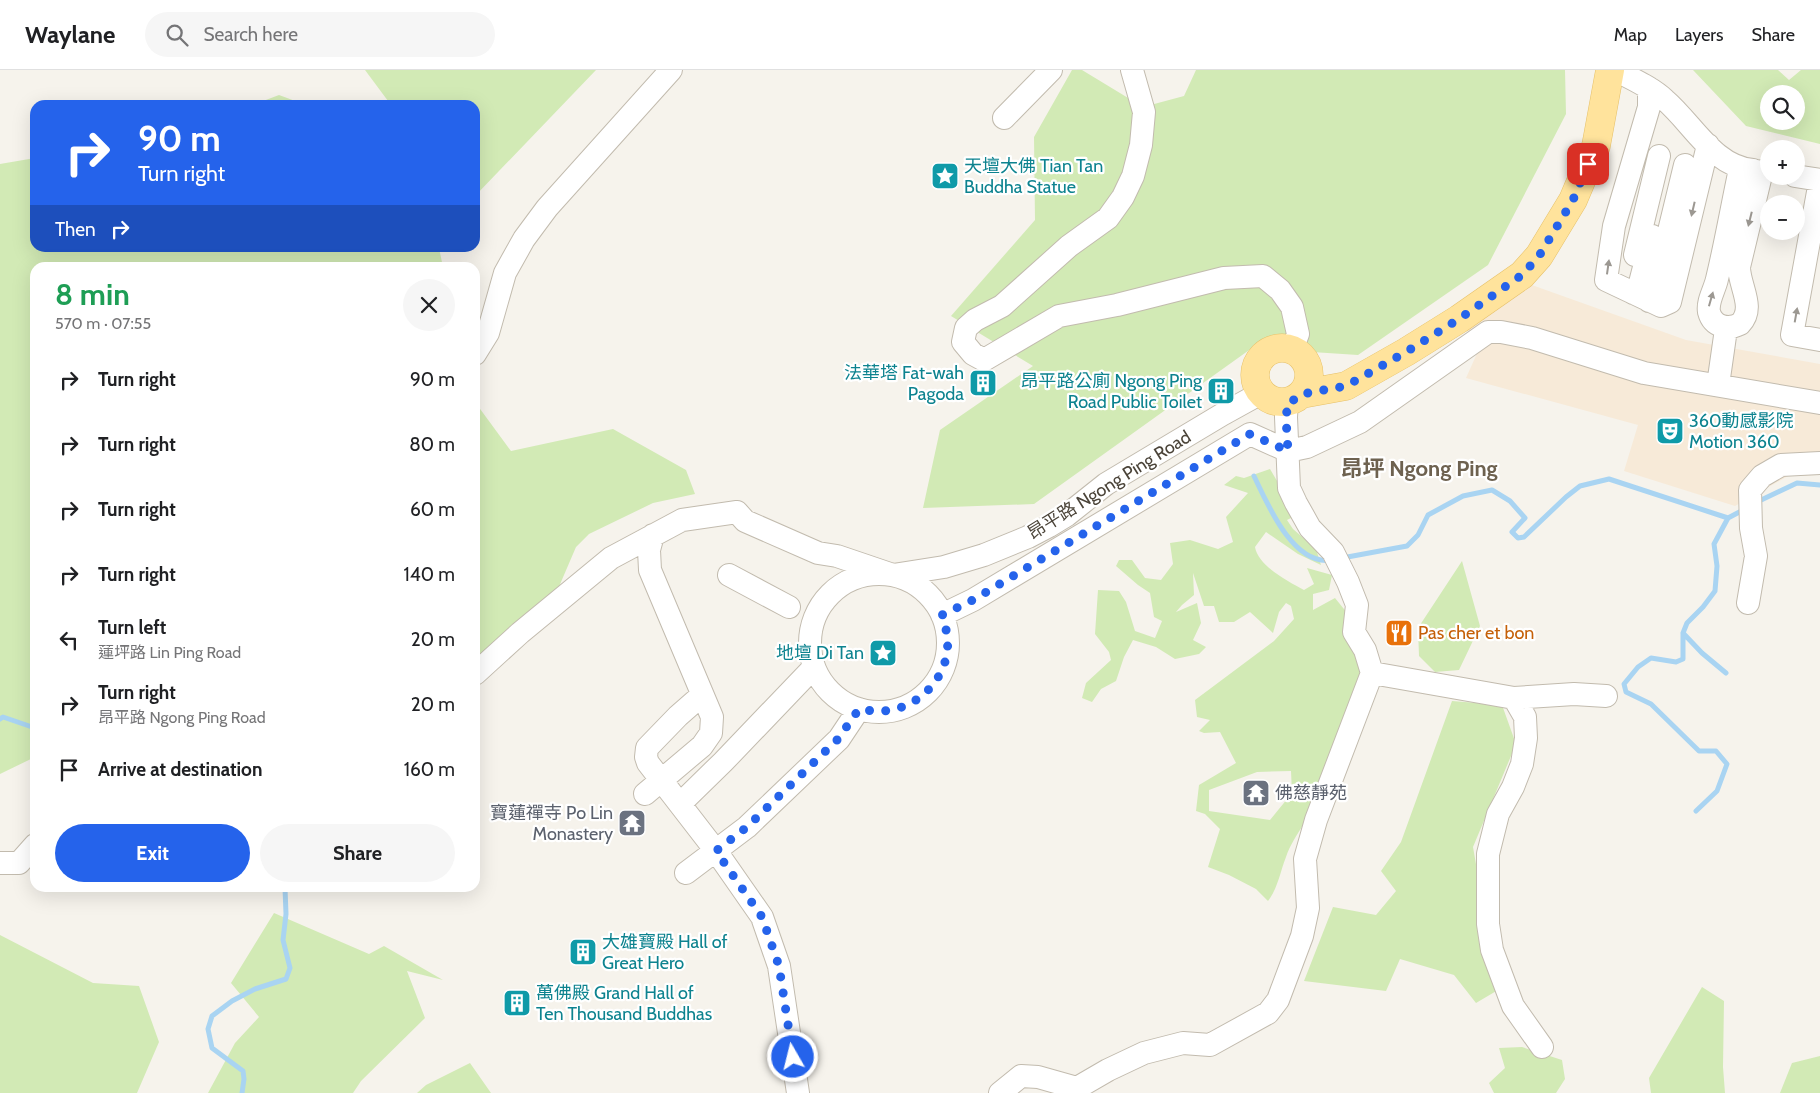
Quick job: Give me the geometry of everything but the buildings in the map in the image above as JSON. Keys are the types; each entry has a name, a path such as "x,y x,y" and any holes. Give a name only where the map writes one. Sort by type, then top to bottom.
{"main road":[{"path":"1300,389 1303,357 1292,349 1278,348 1265,354 1260,360 1255,373 1256,380 1262,393 1273,401 1300,389 1346,386 1459,319 1522,275 1539,256 1573,200 1596,146 1610,70"}],"street":[{"path":"480,346 488,333 506,273 524,239 547,208 671,70"},
{"path":"1004,118 1051,70"},
{"path":"1132,70 1144,112 1141,145 1133,176 1123,197 1108,218 1069,246 1002,306 975,320 966,328 963,342 972,354 984,360 1059,316 1117,305 1224,278 1263,276 1280,290 1292,307 1298,334 1292,349"},
{"path":"1616,70 1649,88 1664,99 1722,160 1757,171"},
{"path":"1649,88 1649,108 1614,226 1606,280 1661,306 1670,302 1680,163"},
{"path":"1634,294 1640,283 1680,163 1708,145"},
{"path":"1637,149 1680,163"},
{"path":"1757,171 1739,267 1739,275 1748,306 1747,312 1740,324 1726,328 1714,321 1709,308 1757,171"},
{"path":"1805,178 1820,180 1792,335 1820,340"},
{"path":"942,615 973,600 1250,434 1288,451 1307,447 1360,422 1488,332 1501,332 1532,338 1644,373 1820,403"},
{"path":"1718,386 1725,336"},
{"path":"1000,1093 1021,1076 1038,1077 1077,1088 1108,1070 1144,1054 1183,1044 1210,1045 1268,1013 1278,1000 1302,936 1308,908 1305,859 1316,820 1372,673 1365,650 1354,632 1357,606 1338,561 1310,528 1289,488 1286,418 1300,389"},
{"name":"昂平路 Ngong Ping Road","path":"893,575 944,567 984,555 1028,537 1067,515 1106,484 1146,459 1262,393"},
{"path":"1748,603 1756,556 1751,528 1750,490 1762,476 1781,466 1820,463"},
{"path":"480,669 520,633 610,558 682,520 737,512 745,522 818,553 837,556 893,575 913,582 931,596 942,615 947,634 947,653 941,672 930,688 916,701 898,709 878,712 859,709 840,700 824,686 814,667 810,647 812,626 820,607 834,591 851,579 872,574 893,575"},
{"path":"652,535 649,550 650,570 712,717 711,732 702,746 653,787"},
{"path":"729,575 789,607"},
{"path":"680,804 814,667"},
{"path":"1372,673 1514,698 1574,694 1606,696"},
{"path":"702,695 678,716 647,748 646,757 653,787 680,804 716,851 762,917 779,966 798,1093"},
{"path":"1514,698 1524,717 1526,738 1522,764 1513,787 1498,814 1488,854 1488,924 1492,950 1512,1006 1542,1047"},
{"path":"686,873 747,827 838,739 859,709"},
{"path":"0,863 19,863 30,851"}],"shaded area":[{"path":"1529,284 1686,340 1820,364 1820,475 1788,476 1735,506 1624,471 1638,425 1466,378 1479,349 1467,328"}],"green space":[{"path":"365,70 596,70 480,191 480,100 387,100"},
{"path":"1072,70 1082,70 1143,107 1184,96 1196,70 1565,70 1566,114 1488,265 1358,355 1252,348 1034,504 923,508 940,430 1033,366 951,316 1035,220 1034,137"},
{"path":"1693,70 1778,70 1789,80 1801,70 1820,70 1820,144 1762,130 1805,130 1805,85 1760,85 1760,129 1746,126"},
{"path":"279,95 292,100 266,100"},
{"path":"30,159 30,252 440,252 442,262 30,262 30,759 0,774 0,164"},
{"path":"480,409 511,451 613,429 686,470 695,494 653,503 589,534 576,547 558,589 480,671"},
{"path":"1270,469 1297,515 1287,520 1293,529 1316,549 1321,565 1298,554 1266,532 1255,547 1257,554 1268,567 1304,590 1314,584 1307,568 1332,575 1329,590 1313,594 1313,610 1335,598 1348,614 1363,672 1303,825 1290,848 1277,885 1268,901 1256,889 1208,867 1220,829 1205,814 1196,811 1199,785 1236,763 1220,732 1204,733 1199,731 1210,720 1197,717 1195,700 1274,641 1294,619 1291,606 1286,603 1279,612 1273,633 1250,612 1234,622 1219,622 1214,606 1204,606 1193,573 1194,595 1176,612 1197,603 1201,623 1193,640 1206,647 1199,654 1175,659 1156,647 1133,640 1124,657 1116,681 1101,689 1092,702 1082,698 1086,683 1111,660 1109,652 1095,634 1098,590 1119,591 1126,602 1135,631 1155,638 1162,621 1154,617 1150,593 1116,566 1119,560 1132,560 1145,578 1161,580 1173,564 1170,543 1190,540 1218,549 1233,542 1226,517 1248,493 1224,485 1236,476 1244,478","holes":["1291,771 1292,793 1270,820 1209,811 1209,790 1257,772"]},
{"path":"1462,561 1480,626 1459,670 1435,672 1419,656 1418,628"},
{"path":"1452,701 1502,705 1516,744 1473,847 1498,990 1476,1003 1454,975 1400,959 1386,991 1304,981 1333,907 1376,915 1396,891 1381,871 1401,842"},
{"path":"274,913 369,954 384,946 443,980 407,971 425,1018 361,1081 353,1093 208,1093 235,1043 259,1017 231,983"},
{"path":"0,935 93,983 139,986 159,1042 137,1093 0,1093"},
{"path":"1702,987 1724,1001 1723,1067 1725,1093 1651,1093 1649,1078"},
{"path":"1522,1047 1562,1060 1565,1079 1556,1093 1494,1093 1489,1083 1505,1068 1499,1048"},
{"path":"1820,1056 1820,1093 1780,1093 1792,1063"},
{"path":"470,1063 491,1093 417,1093 426,1085"}],"waterway":[{"path":"1254,476 1274,516 1293,543 1305,553 1317,559 1331,560"},
{"path":"1342,558 1407,546 1418,535 1428,515 1463,496 1492,490 1510,501 1525,518 1512,532 1518,538 1524,537 1580,486 1609,479 1728,518 1745,509"},
{"path":"1757,502 1797,483 1820,485"},
{"path":"1696,811 1717,791 1727,764 1716,751 1699,751 1651,704 1626,692 1624,684 1638,667 1651,658 1676,662 1683,659 1683,633 1687,623 1703,607 1715,591 1717,566 1714,544 1728,518"},
{"path":"1683,633 1702,653 1726,673"},
{"path":"0,719 3,717 30,726"},
{"path":"242,1093 243,1071 212,1048 208,1029 212,1016 232,1001 255,989 286,979 290,968 283,940 286,914 285,892"}],"place":[{"name":"天壇大佛 Tian Tan Buddha Statue","path":"945,176"},
{"name":"法華塔 Fat-wah Pagoda","path":"983,383"},
{"name":"昂平路公廁 Ngong Ping Road Public Toilet","path":"1221,391"},
{"name":"360動感影院 Motion 360","path":"1670,431"},
{"name":"Pas cher et bon","path":"1399,633"},
{"name":"地壇 Di Tan","path":"883,653"},
{"name":"佛慈靜苑","path":"1256,793"},
{"name":"寶蓮禪寺 Po Lin Monastery","path":"632,823"},
{"name":"大雄寶殿 Hall of Great Hero","path":"583,952"},
{"name":"萬佛殿 Grand Hall of Ten Thousand Buddhas","path":"517,1003"}],"district":[{"name":"昂坪 Ngong Ping","path":"1419,468"}],"route":[{"path":"793,1057 779,966 762,917 716,851 747,827 838,739 859,709 878,712 898,709 916,701 930,688 941,672 947,653 947,634 942,615 973,600 1250,434 1288,451 1286,418 1288,402 1302,394 1346,386 1459,319 1522,275 1539,256 1573,200 1588,164"}]}
